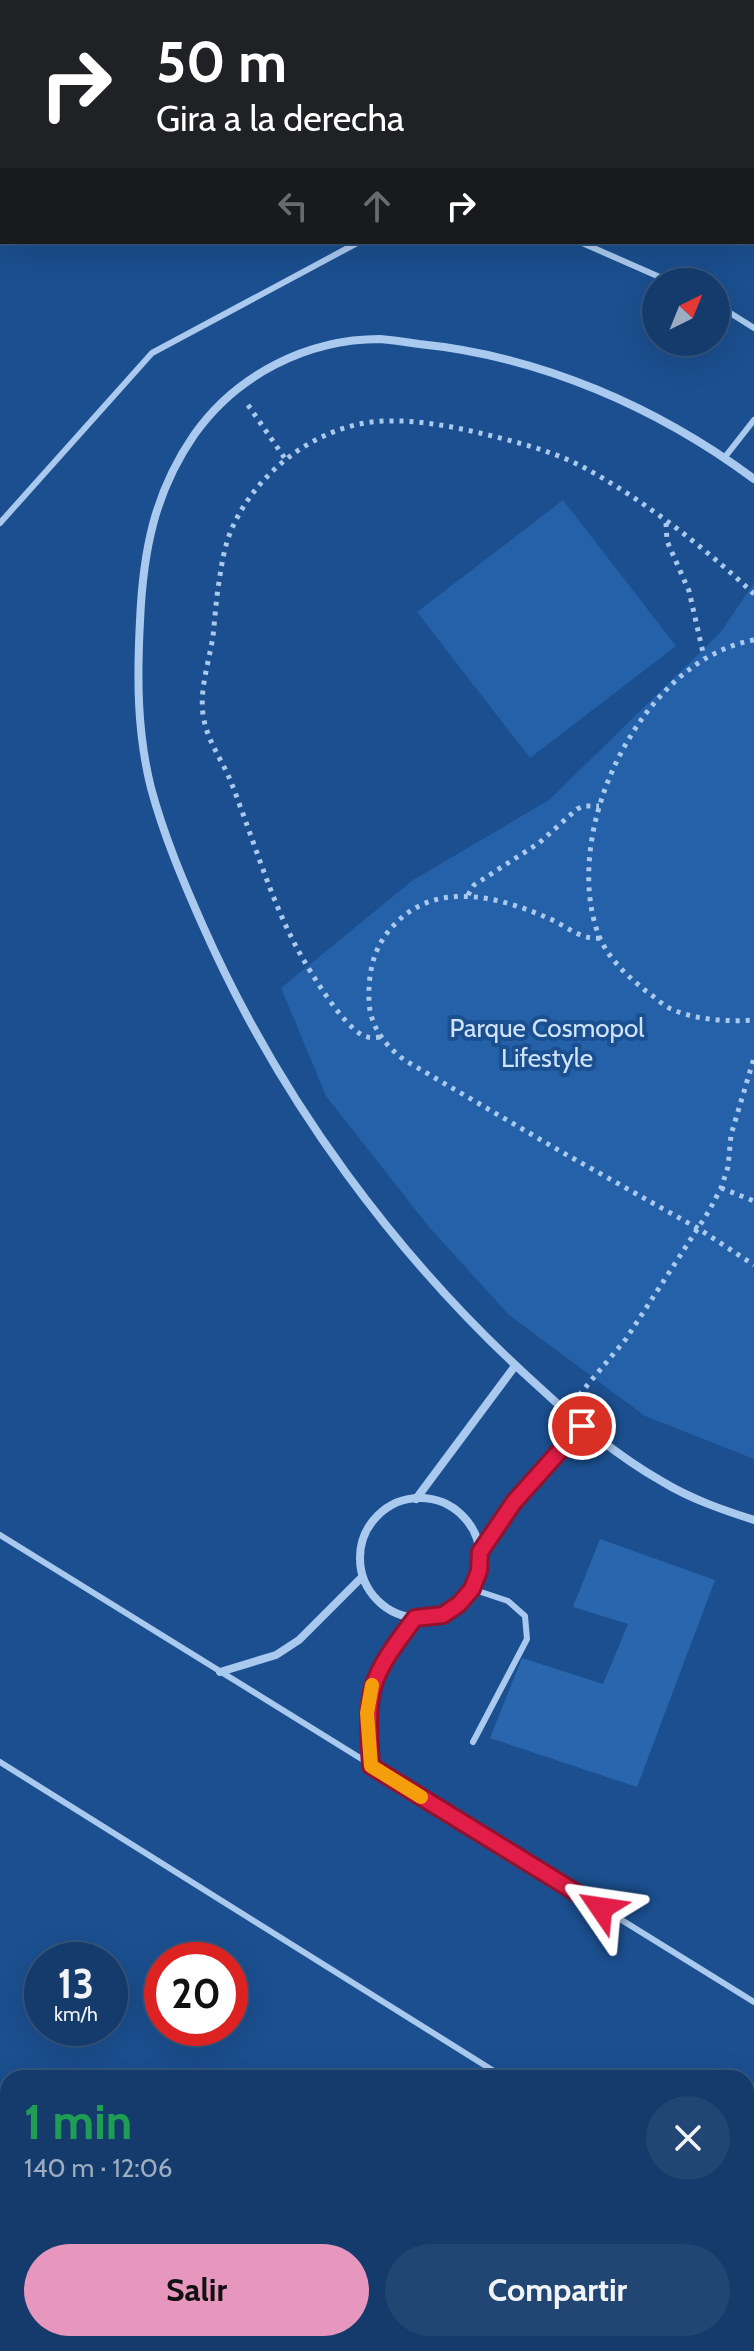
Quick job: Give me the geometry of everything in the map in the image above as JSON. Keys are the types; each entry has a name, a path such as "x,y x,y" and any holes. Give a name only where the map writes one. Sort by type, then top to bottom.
{"street":[{"path":"754,479 725,457 626,401 559,375 460,348 379,339 324,346 274,363 236,389 205,419 184,449 156,508 142,568 137,677 140,729 151,787 173,859 227,979 280,1075 350,1177 425,1272 515,1366 582,1426 666,1485 754,1520"},
{"path":"416,1499 515,1366"},
{"path":"480,1552 514,1502 582,1426"},
{"path":"427,1498 446,1504 463,1516 474,1533 480,1552 479,1571 472,1589 459,1604 443,1615 415,1618 404,1617 386,1608 371,1595 362,1577 359,1557 363,1537 373,1520 388,1506 406,1499 427,1498"},
{"path":"220,1672 276,1655 299,1640 362,1577"},
{"path":"371,1766 367,1713 371,1687 382,1662 415,1618"}],"lane":[{"path":"0,523 152,353 355,244"},
{"path":"585,244 642,269"},
{"path":"730,313 754,328"},
{"path":"725,457 754,420"},
{"path":"0,1535 754,2002"},
{"path":"472,1589 508,1601 525,1616 527,1639 473,1742"},
{"path":"0,1762 492,2070"}],"path":[{"path":"236,389 286,460"},
{"path":"380,1037 363,1035 347,1021 296,948 272,894 229,777 209,740 203,716 203,686 223,558 233,526 247,500 286,460 319,438 348,427 383,421 418,421 507,439 558,455 610,483 666,522 754,594"},
{"path":"666,522 667,541 689,591 704,657"},
{"path":"754,640 704,657 678,679 646,716 620,753 608,778 599,806 587,873 592,913 600,938 613,961 638,985 669,1008 728,1022 754,1020"},
{"path":"468,895 474,885 539,843 577,809 599,806"},
{"path":"600,938 585,938 551,919 510,904 468,895 440,897 422,903 406,913 379,944 371,965 369,1005 380,1037 406,1061 699,1229 754,1265"},
{"path":"565,1411 626,1339 699,1229 721,1188 728,1167 731,1135 754,1058"},
{"path":"721,1188 754,1201"}],"green space":[{"path":"563,500 676,646 530,758 417,612"},
{"name":"Parque Cosmopol Lifestyle","path":"754,583 754,1459 645,1416 509,1315 429,1227 326,1096 281,988 413,880 549,800 720,633"}],"building":[{"path":"600,1539 715,1580 637,1787 490,1738 522,1658 603,1684 628,1624 573,1607"}],"slow traffic":[{"path":"372,1685 367,1713 371,1766 421,1797"}],"route":[{"path":"582,1426 514,1502 480,1552 479,1571 472,1589 459,1604 443,1615 415,1618 398,1640 382,1662 371,1687 367,1713 371,1766 601,1908"}]}
